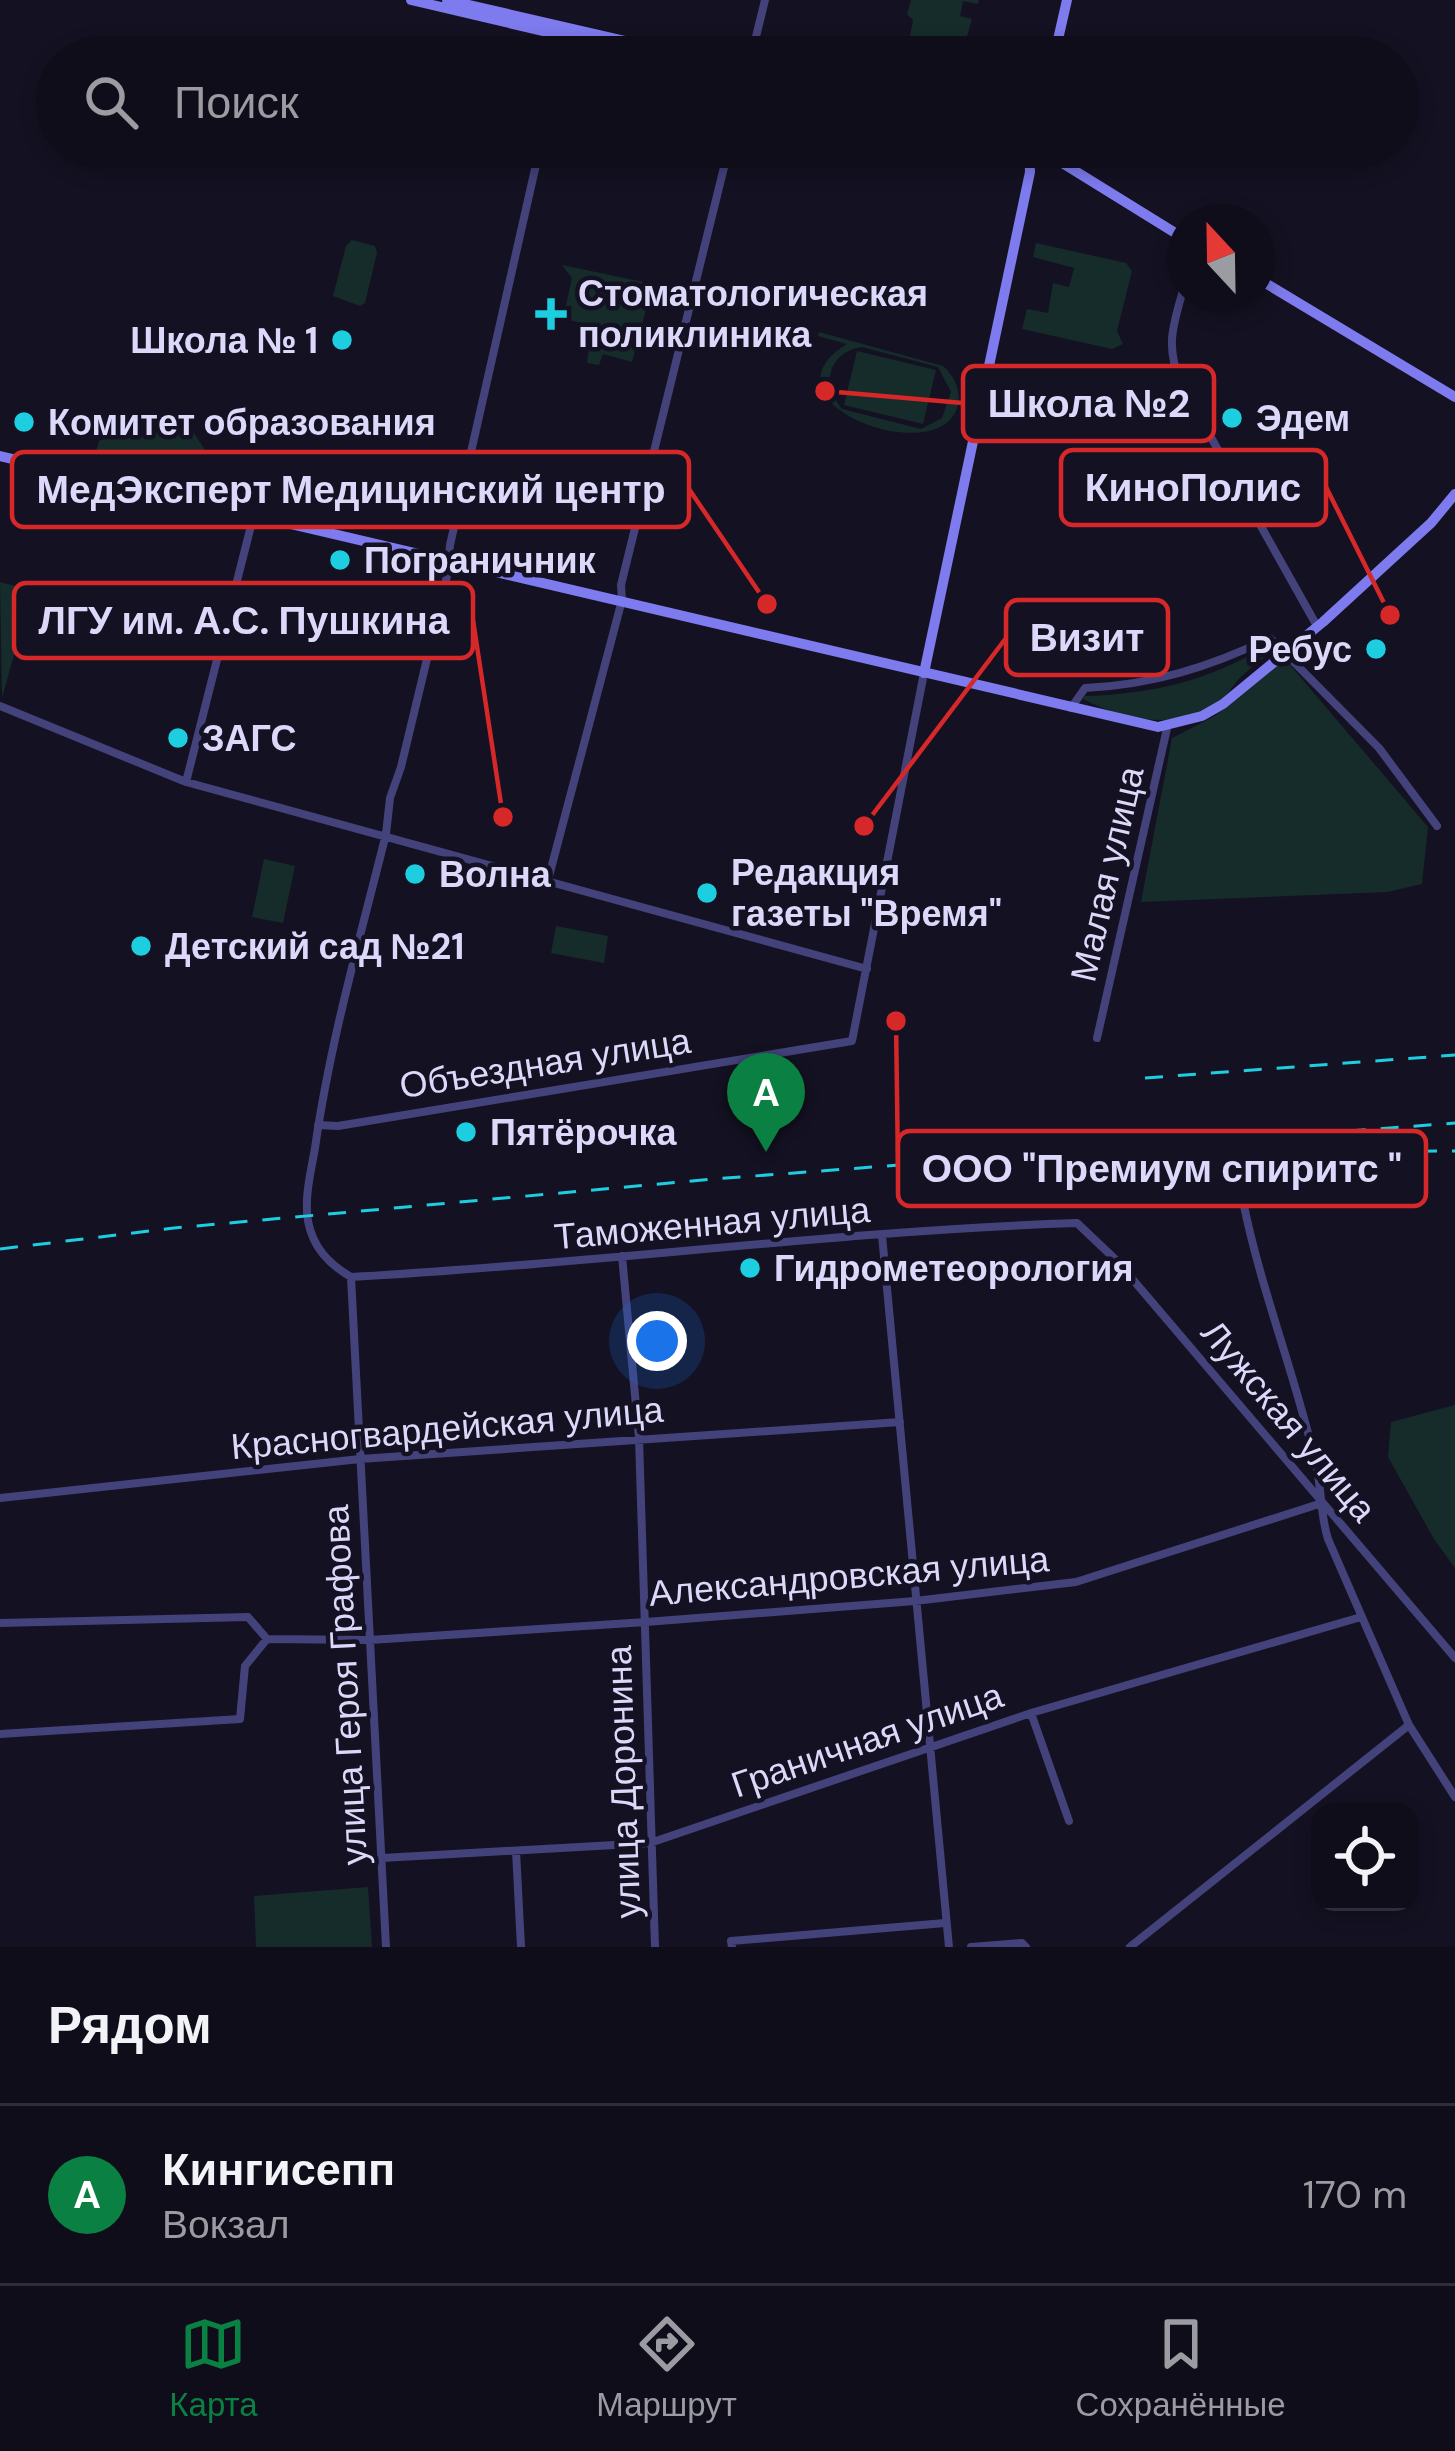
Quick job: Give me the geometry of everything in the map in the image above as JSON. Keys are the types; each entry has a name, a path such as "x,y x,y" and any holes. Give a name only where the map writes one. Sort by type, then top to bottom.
{"main road":[{"path":"411,0 566,36"},
{"path":"447,0 604,36"},
{"path":"1056,36 1064,0"},
{"path":"924,672 1031,168"},
{"path":"1069,168 1167,225"},
{"path":"1275,291 1455,399"},
{"path":"1,456 1072,707 1168,724 1202,716 1223,704 1431,523 1455,491"}],"street":[{"path":"756,36 765,0"},
{"path":"351,1277 318,1250 309,1225 308,1195 318,1125 535,168"},
{"path":"548,880 622,598 620,585 723,168"},
{"path":"1177,312 1170,359 1180,384 1317,625"},
{"path":"186,782 254,512"},
{"path":"1072,707 1084,688 1181,674 1216,664 1270,638 1379,748 1437,826"},
{"path":"0,706 186,782 867,969 924,672"},
{"name":"Малая улица","path":"1097,1038 1168,724"},
{"name":"Объездная улица","path":"318,1125 338,1126 852,1041 867,969"},
{"path":"1243,1201 1317,1467 1328,1539 1409,1726 1455,1797"},
{"name":"Таможенная улица","path":"351,1277 1077,1223"},
{"name":"Лужская улица","path":"1077,1223 1117,1261 1455,1658"},
{"path":"882,1235 949,1947"},
{"name":"улица Доронина","path":"622,1256 639,1438 655,1947"},
{"name":"улица Героя Графова","path":"351,1277 386,1947"},
{"name":"Красногвардейская улица","path":"0,1498 360,1459 900,1422"},
{"name":"Александровская улица","path":"267,1639 370,1640 646,1622 915,1601 1076,1582 1322,1503"},
{"name":"Граничная улица","path":"382,1858 650,1843 1031,1713 1360,1616"},
{"path":"0,1623 248,1617 267,1639 245,1666 240,1719 0,1734"},
{"path":"1031,1713 1069,1821"},
{"path":"1130,1947 1409,1726"},
{"path":"516,1851 521,1947"},
{"path":"731,1947 731,1941 945,1923"},
{"path":"832,1932 834,1947"},
{"path":"971,1947 1022,1943 1026,1947"}],"green space":[{"path":"911,0 979,0 978,4 963,1 960,16 972,19 967,36 910,36 913,20 907,14"},
{"path":"352,240 375,246 377,253 365,303 360,306 333,296 346,246"},
{"path":"1036,243 1126,263 1132,271 1117,331 1123,344 1112,349 1022,329 1027,309 1048,313 1053,283 1069,287 1074,268 1033,257"},
{"path":"562,265 653,284 632,362 603,354 599,365 587,363 592,325 563,319 572,278"},
{"path":"819,332 943,366 956,385 957,408 942,426 918,433 859,421 835,406 822,387 824,366 847,344 818,336","holes":["862,347 938,367 951,392 942,418 921,429 842,409 831,389 835,362"]},
{"path":"857,351 936,370 923,424 844,405"},
{"path":"134,420 194,433 219,472 212,495 92,465 99,441"},
{"path":"0,582 27,589 2,698"},
{"path":"1269,645 1274,649 1221,700 1186,717 1133,717 1083,699 1181,683"},
{"path":"1285,659 1428,827 1422,884 1387,892 1141,902 1172,738 1215,716"},
{"path":"264,859 295,866 283,923 252,917"},
{"path":"556,926 608,936 604,963 551,953"},
{"path":"1455,1405 1455,1568 1388,1457 1391,1422"},
{"path":"368,1887 372,1947 256,1947 254,1896"}],"railway":[{"path":"1145,1078 1455,1055"},
{"path":"0,1249 174,1228 714,1179 1455,1123"},
{"path":"1287,1152 1455,1151"}],"place":[{"name":"Стоматологическая поликлиника","path":"551,314"},
{"name":"Школа № 1","path":"342,340"},
{"name":"Школа №2","path":"825,391"},
{"name":"Эдем","path":"1232,418"},
{"name":"Комитет образования","path":"24,422"},
{"name":"Пограничник","path":"340,560"},
{"name":"МедЭксперт Медицинский центр","path":"767,604"},
{"name":"КиноПолис","path":"1390,615"},
{"name":"Ребус","path":"1376,649"},
{"name":"ЗАГС","path":"178,738"},
{"name":"ЛГУ им. А.С. Пушкина","path":"503,817"},
{"name":"Визит","path":"864,826"},
{"name":"Волна","path":"415,874"},
{"name":"Редакция газеты \"Время\"","path":"707,893"},
{"name":"Детский сад №21","path":"141,946"},
{"name":"ООО \"Премиум спиритс \"","path":"896,1021"},
{"name":"Пятёрочка","path":"466,1132"},
{"name":"Кингисепп","path":"766,1152"},
{"name":"Гидрометеорология","path":"750,1268"}]}
